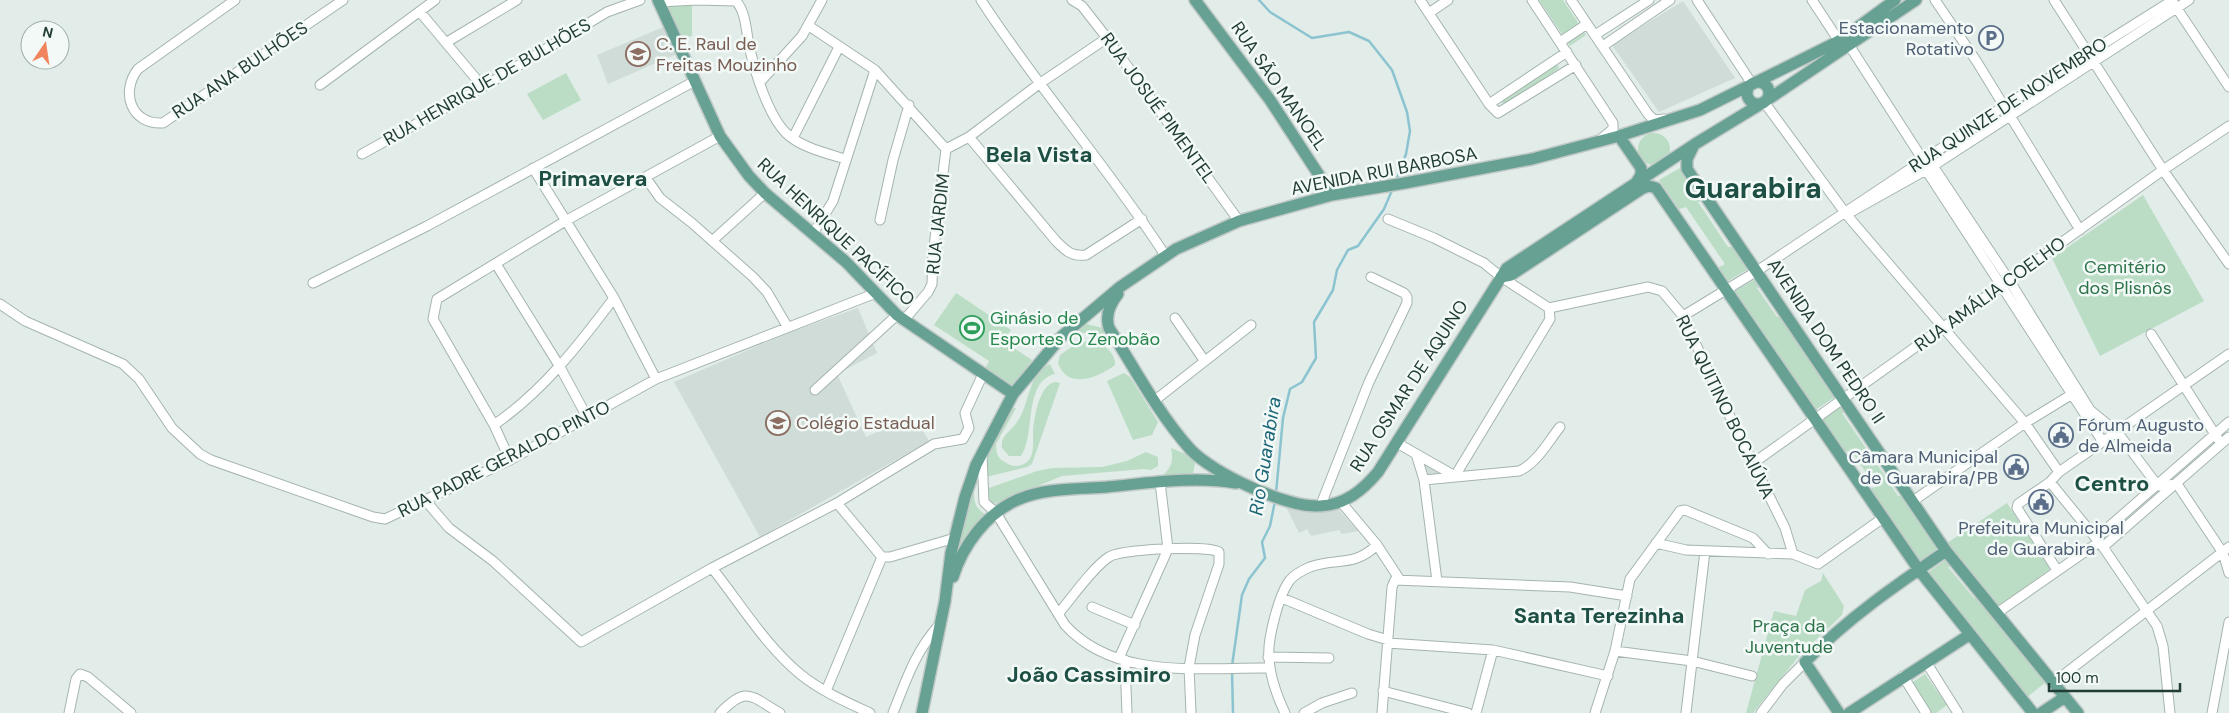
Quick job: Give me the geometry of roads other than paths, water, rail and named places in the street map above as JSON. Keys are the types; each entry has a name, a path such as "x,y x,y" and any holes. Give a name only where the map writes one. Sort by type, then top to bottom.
{"main road":[{"name":"RUA SÃO MANOEL","path":"1195,0 1270,100 1332,194"},
{"path":"1844,43 1896,0"},
{"path":"1844,43 1916,0"},
{"name":"RUA HENRIQUE PACÍFICO","path":"659,1 720,136 734,158 765,193 814,232 900,318 1013,394"},
{"name":"AVENIDA RUI BARBOSA","path":"946,601 955,538 965,497 982,453 1013,394 1062,336 1127,282 1166,255 1198,238 1239,221 1332,194 1405,184 1495,168 1619,136 1700,110 1752,84 1844,43"},
{"name":"RUA OSMAR DE AQUINO","path":"1127,282 1110,305 1107,322 1154,401 1190,449 1204,461 1262,492 1284,499 1320,506 1341,502 1354,496 1370,481 1397,442 1507,268 1695,144 1764,102 1844,43"},
{"path":"1752,84 1748,93 1750,100 1757,103 1764,102"},
{"path":"1619,136 1641,168 1641,175 1636,183"},
{"name":"AVENIDA DOM PEDRO II","path":"1695,144 1686,159 1687,169 1946,551 2078,713"},
{"path":"1501,277 1511,275 1643,188 1651,186 1658,190 1919,570 2033,713"},
{"path":"1197,480 1204,461"},
{"name":"RUA OSMAR DE AQUINO","path":"946,601 956,567 964,551 978,531 996,514 1016,500 1031,495 1060,490 1160,482 1197,480 1228,482 1250,487"},
{"path":"1839,713 1805,662 1833,633 1862,609 1946,551"},
{"path":"922,713 946,601"},
{"path":"1848,713 1969,634"},
{"path":"2041,713 2065,697"}],"street":[{"name":"RUA ANA BULHÕES","path":"235,0 149,62 133,76 129,85 129,100 136,115 147,122 163,123 343,0"},
{"path":"320,85 435,0"},
{"path":"447,42 517,0"},
{"name":"RUA HENRIQUE DE BULHÕES","path":"362,154 483,86 607,12 640,0"},
{"path":"760,82 781,61 809,26 822,0"},
{"path":"981,0 1039,84 1142,219 1166,255"},
{"name":"RUA JOSUÉ PIMENTEL","path":"1072,0 1082,6 1107,38 1239,221"},
{"path":"1429,13 1448,0"},
{"path":"1532,0 1613,123 1613,129 1599,141"},
{"path":"1571,0 1623,79 1654,120 1680,116"},
{"path":"1595,35 1649,0"},
{"path":"1603,46 1670,0"},
{"path":"1697,0 1752,84"},
{"path":"1812,0 1844,43 1923,160 1929,159 1930,168 2006,282 2103,442"},
{"path":"1935,0 1976,62 2080,230"},
{"path":"2054,0 2163,170 2229,264"},
{"name":"RUA QUINZE DE NOVEMBRO","path":"1846,214 1853,206 2089,52 2173,2 2189,0"},
{"path":"659,1 736,1 742,10 754,68 781,126 793,138 813,148 845,159"},
{"path":"1425,2 1429,13 1489,104 1500,113 1576,66"},
{"path":"2173,2 2229,87"},
{"name":"RUA QUINZE DE NOVEMBRO","path":"1683,316 1846,214 1864,207 1930,168 2095,62 2173,2"},
{"path":"420,12 483,86"},
{"path":"1560,42 1587,24"},
{"path":"809,26 875,70 909,105 934,138 946,149 969,137 1039,84 1107,38"},
{"path":"793,138 839,47"},
{"path":"1489,104 1567,52"},
{"path":"814,232 833,201 875,70"},
{"path":"313,283 427,226 694,82"},
{"path":"1764,102 1846,214 1945,327 2025,424 2059,472"},
{"path":"880,220 893,160 909,105"},
{"name":"RUA AMÁLIA COELHO","path":"1752,464 1843,397 1945,327 2163,170 2229,126"},
{"path":"510,460 494,425 433,319 437,299 567,220 720,136"},
{"path":"969,137 1056,241 1066,251 1076,256 1086,255 1142,219"},
{"name":"RUA JARDIM","path":"815,390 928,292 932,284 932,256 946,149"},
{"path":"533,168 614,298 656,380"},
{"path":"646,178 660,198 712,241 767,292 787,326"},
{"path":"712,241 765,193"},
{"path":"1388,219 1484,262 1501,277 1548,308 1550,318 1455,476"},
{"path":"496,264 560,367 587,417"},
{"path":"1320,506 1369,382 1407,303 1407,297 1404,293 1371,277"},
{"name":"RUA QUITINO BOCAIÚVA","path":"1548,308 1648,287 1662,292 1683,316 1752,464 1785,528 1793,554"},
{"name":"RUA PADRE GERALDO PINTO","path":"0,304 25,321 124,364 140,379 172,428 200,454 211,460 373,517 385,519 510,460 656,380 787,326 876,293"},
{"path":"494,425 538,391 560,367 614,298"},
{"path":"1174,318 1204,360"},
{"path":"1154,401 1251,325"},
{"path":"2151,334 2221,444"},
{"path":"2057,570 2017,508 2023,500 2050,482 2059,472 2118,433 2229,354"},
{"path":"425,500 449,528 493,560 579,642 585,641 712,568 837,503 934,444 963,440 968,428 964,413 983,374"},
{"path":"1913,500 2074,392"},
{"path":"2074,392 2090,410 2118,433 2158,486"},
{"path":"2099,543 2158,486 2229,422"},
{"path":"1424,480 1495,474 1527,468 1560,427"},
{"path":"1997,613 2057,570 2099,543 2177,484 2229,437"},
{"path":"1397,442 1455,476"},
{"path":"982,453 984,502 996,514 1058,614 1075,636 1103,652 1141,666 1270,668"},
{"path":"1416,454 1424,480 1437,581"},
{"path":"1127,713 1122,659 1168,549 1160,482"},
{"path":"2050,482 2099,543 2147,611 2160,633 2170,713"},
{"path":"2158,486 2177,484"},
{"path":"2177,484 2226,550 2229,573"},
{"path":"1341,502 1377,545 1398,580"},
{"path":"837,503 882,557"},
{"path":"1595,713 1615,651 1633,574 1680,512 1686,510 1753,538 1768,554"},
{"path":"1656,543 1677,548 1705,551 1793,554 1818,564 1883,518"},
{"path":"882,557 890,557 955,538"},
{"path":"1285,713 1273,684 1268,657 1272,630 1282,598 1291,580 1300,572 1327,563 1358,559 1366,555 1377,545"},
{"path":"1058,614 1109,557 1120,553 1168,549 1215,550 1218,552 1219,564 1195,635 1188,667 1190,713"},
{"path":"2053,683 2226,550"},
{"path":"1686,713 1705,551"},
{"path":"826,691 882,557"},
{"path":"712,568 776,650 800,674 826,691 870,713"},
{"path":"1398,580 1570,587 1627,596"},
{"path":"1382,713 1392,587 1398,580"},
{"path":"1282,598 1388,642 1493,650 1608,676"},
{"path":"1092,606 1135,625"},
{"path":"2212,713 2229,622"},
{"path":"893,713 914,659 927,638 941,624"},
{"path":"1476,713 1493,650"},
{"path":"1615,651 1692,661 1752,676"},
{"path":"1268,657 1329,658"},
{"path":"1761,713 1783,684 1805,662"},
{"path":"1926,662 1958,713"},
{"path":"69,713 76,678 80,674 88,676 131,713"},
{"path":"1903,676 1926,713"},
{"path":"1383,691 1468,713"},
{"path":"1304,713 1322,703 1352,693"},
{"path":"720,713 734,698 744,696 754,698 780,713"}],"waterway":[{"name":"Rio Guarabira","path":"1259,0 1270,12 1312,38 1349,32 1369,41 1392,70 1407,112 1410,131 1406,154 1396,181"},
{"name":"Rio Guarabira","path":"1276,493 1283,418 1290,389 1302,382 1316,358 1314,322 1333,290 1337,270 1348,250 1358,246 1384,209 1393,188"},
{"name":"Rio Guarabira","path":"1232,666 1242,595 1249,579 1265,558 1262,542 1270,526 1275,501"},
{"name":"Rio Guarabira","path":"1232,671 1233,713"}],"place":[{"name":"Estacionamento Rotativo","path":"1991,38"},
{"name":"C. E. Raul de Freitas Mouzinho","path":"638,54"},
{"name":"Ginásio de Esportes O Zenobão","path":"972,328"},
{"name":"Colégio Estadual","path":"778,423"},
{"name":"Fórum Augusto de Almeida","path":"2061,435"},
{"name":"Câmara Municipal de Guarabira/PB","path":"2016,467"},
{"name":"Prefeitura Municipal de Guarabira","path":"2041,502"}],"district":[{"name":"Bela Vista","path":"1039,154"},
{"name":"Primavera","path":"593,178"},
{"name":"Guarabira","path":"1753,188"},
{"name":"Centro","path":"2112,483"},
{"name":"Santa Terezinha","path":"1599,615"},
{"name":"João Cassimiro","path":"1089,674"}],"park label":[{"name":"Cemitério dos Plisnôs","path":"2125,277"},
{"name":"Praça da Juventude","path":"1789,636"}]}
